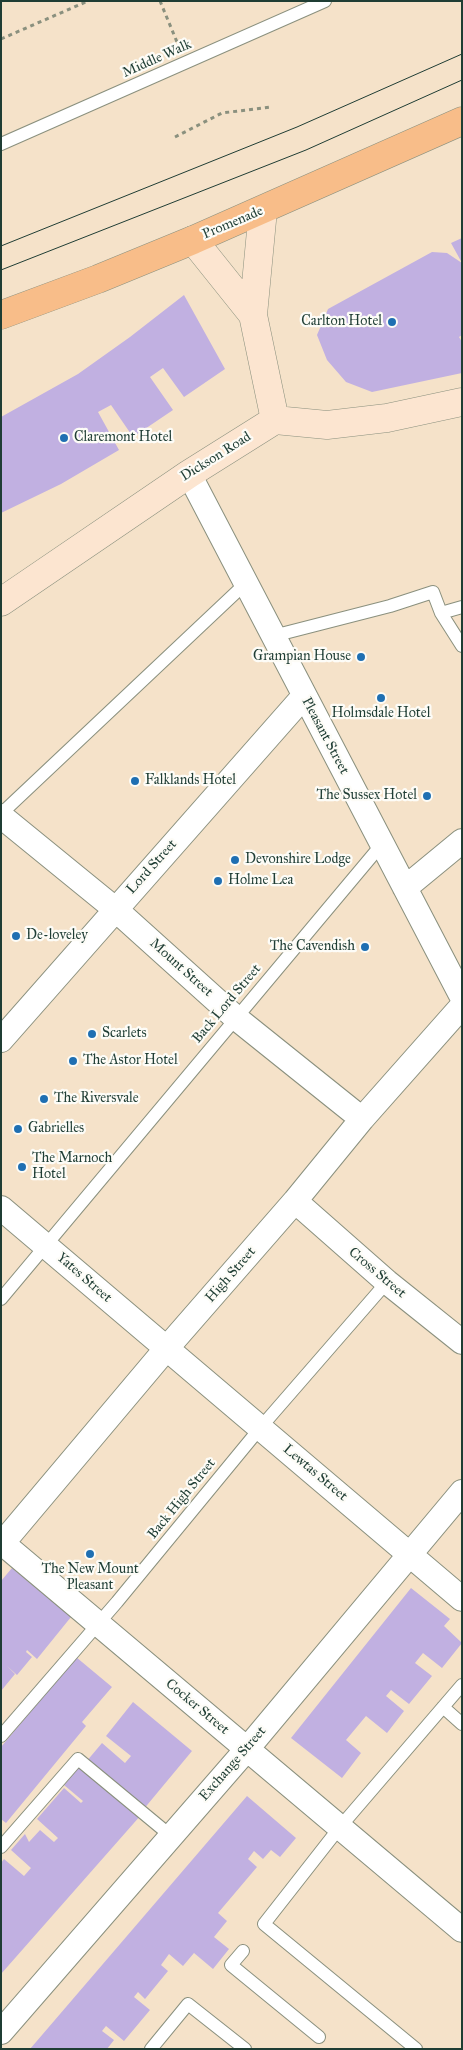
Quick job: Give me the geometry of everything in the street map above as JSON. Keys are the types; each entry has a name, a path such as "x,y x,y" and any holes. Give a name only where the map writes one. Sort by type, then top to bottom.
{"main road":[{"name":"Promenade","path":"1,315 98,279 193,240 462,121"}],"street":[{"path":"263,210 253,315 275,420 327,425 387,418 462,402"},
{"path":"193,240 253,315"},
{"name":"Dickson Road","path":"1,602 189,474 275,420"},
{"name":"Pleasant Street","path":"189,474 462,997"},
{"name":"Lord Street","path":"1,1040 304,696"},
{"name":"Mount Street","path":"1,815 115,910 236,1018 362,1119"},
{"path":"405,888 462,841"},
{"name":"High Street","path":"2,1543 166,1349 295,1201 362,1119 462,1006"},
{"name":"Cross Street","path":"295,1201 387,1282 462,1342"},
{"name":"Yates Street","path":"1,1208 166,1349"},
{"name":"Lewtas Street","path":"166,1349 261,1427 462,1599"},
{"name":"Exchange Street","path":"1,2032 246,1749 462,1492"},
{"name":"Cocker Street","path":"2,1543 462,1930"}],"lane":[{"name":"Middle Walk","path":"1,144 325,1"},
{"path":"1,815 246,583"},
{"path":"273,636 390,606 433,592 440,613 462,646"},
{"path":"440,613 462,607"},
{"name":"Back Lord Street","path":"1,1299 382,844"},
{"name":"Back High Street","path":"1,1736 261,1427 387,1282"},
{"path":"416,2049 263,1926 340,1827 462,1685"},
{"path":"443,1707 462,1724"},
{"path":"1,1847 78,1759 171,1836"},
{"path":"243,1951 231,1965 319,2037"},
{"path":"151,2049 188,2004 245,2049"}],"path":[{"path":"1,40 88,1"},
{"path":"160,1 186,63"},
{"path":"175,137 222,112 271,108"}],"building":[{"path":"462,238 462,263 451,243"},
{"name":"Carlton Hotel","path":"432,252 447,253 462,263 462,335 459,337 462,342 462,373 372,392 346,382 327,360 317,335 328,309"},
{"path":"184,295 225,369 184,397 163,368 150,377 173,410 133,437 111,405 98,412 119,450 61,484 1,513 1,417 78,374"},
{"path":"12,1568 71,1617 37,1659 27,1650 26,1652 32,1657 17,1675 7,1666 15,1674 1,1691 1,1581"},
{"path":"411,1588 450,1619 444,1626 462,1643 442,1668 423,1653 415,1663 432,1676 409,1704 391,1690 386,1696 404,1711 387,1733 366,1716 346,1740 361,1753 342,1778 291,1738"},
{"path":"76,1657 112,1687 82,1722 86,1726 6,1823 1,1819 1,1747"},
{"path":"133,1702 192,1751 143,1810 86,1762 102,1743 125,1763 131,1756 106,1736"},
{"path":"82,1764 141,1815 1,1974 1,1863 4,1859 24,1876 31,1868 11,1850 25,1834 29,1842 40,1830 54,1842 58,1838 37,1819 64,1788 81,1803 83,1801 64,1785"},
{"path":"247,1796 296,1838 280,1857 271,1850 263,1859 254,1851 248,1859 257,1867 218,1913 227,1921 214,1937 229,1949 213,1969 194,1953 183,1966 169,1954 161,1965 168,1971 145,1999 138,1992 134,1997 150,2010 124,2041 106,2026 102,2031 114,2040 107,2049 30,2049"}],"tram line":[{"path":"1,246 297,127 462,54"},
{"path":"1,270 306,150 462,80"}],"place":[{"name":"Carlton Hotel","path":"392,322"},
{"name":"Claremont Hotel","path":"64,438"},
{"name":"Grampian House","path":"361,657"},
{"name":"Holmsdale Hotel","path":"381,698"},
{"name":"Falklands Hotel","path":"135,781"},
{"name":"The Sussex Hotel","path":"427,796"},
{"name":"Devonshire Lodge","path":"235,860"},
{"name":"Holme Lea","path":"218,881"},
{"name":"De-loveley","path":"16,936"},
{"name":"The Cavendish","path":"365,947"},
{"name":"Scarlets","path":"92,1034"},
{"name":"The Astor Hotel","path":"73,1061"},
{"name":"The Riversvale","path":"44,1099"},
{"name":"Gabrielles","path":"18,1129"},
{"name":"The Marnoch Hotel","path":"22,1167"},
{"name":"The New Mount Pleasant","path":"90,1554"}]}
